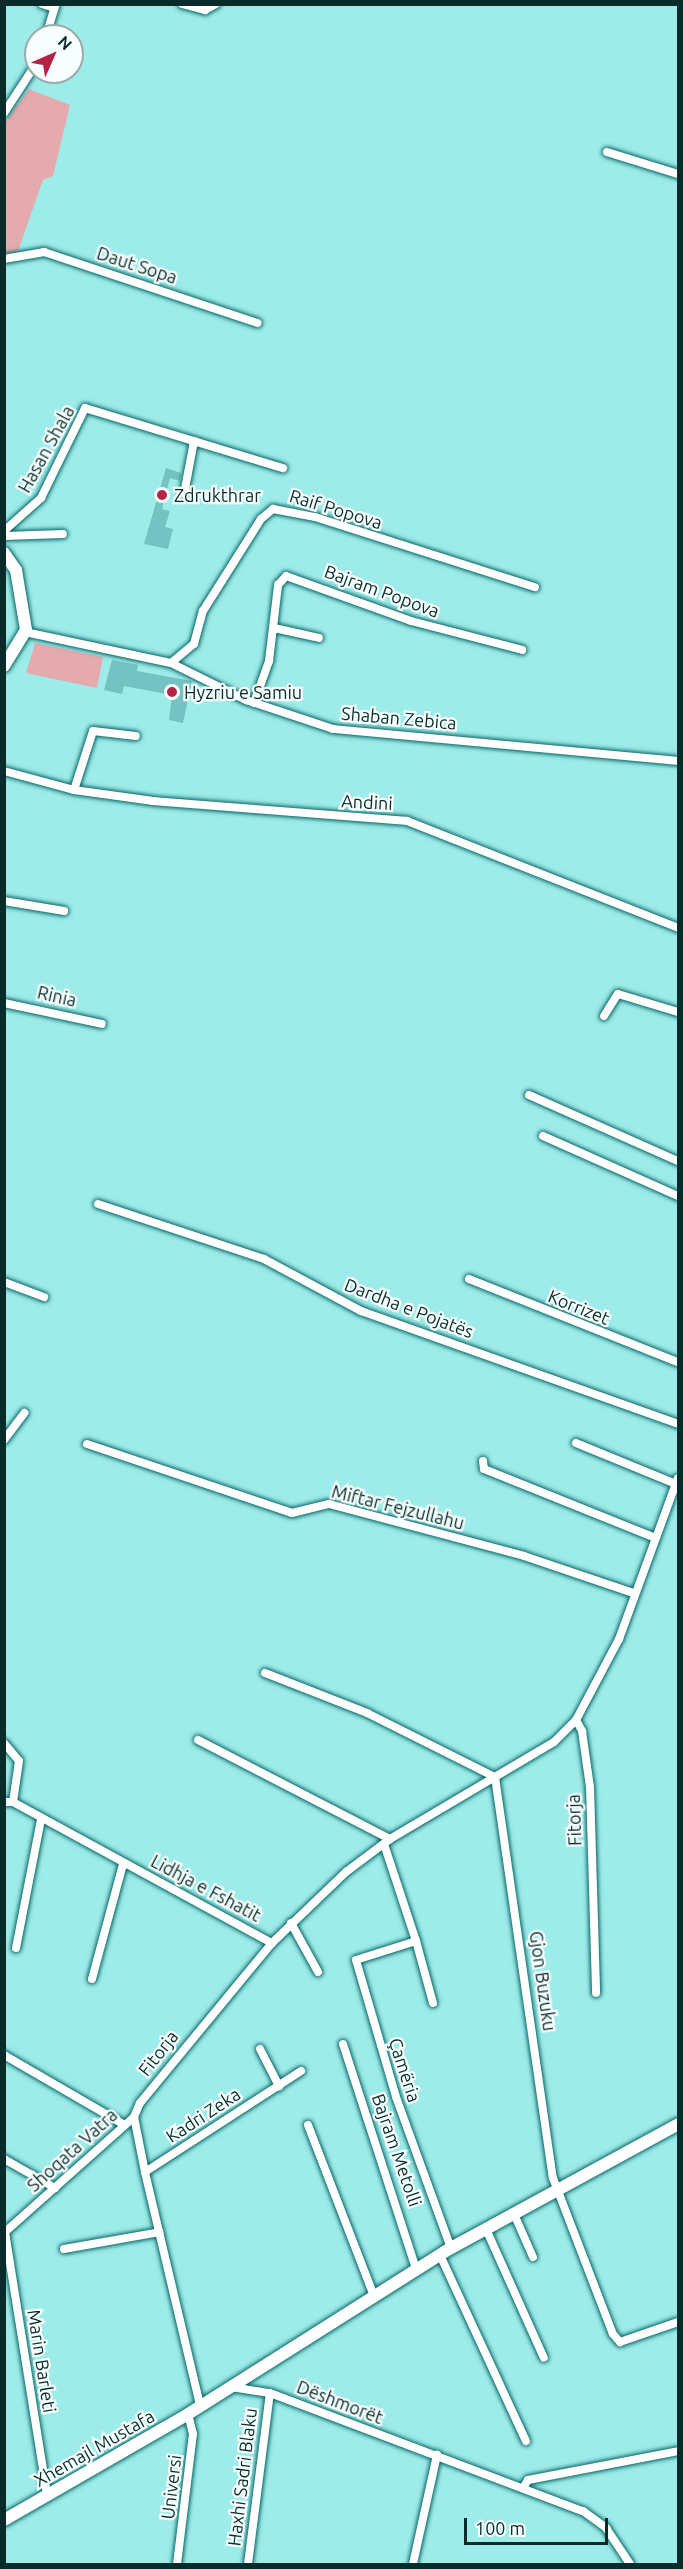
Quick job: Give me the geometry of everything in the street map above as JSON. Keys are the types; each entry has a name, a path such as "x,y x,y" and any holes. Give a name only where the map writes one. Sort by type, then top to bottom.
{"main road":[{"path":"4,553 16,570 25,632 4,666"},
{"path":"200,2405 416,2269 678,2124"},
{"name":"Xhemajl Mustafa","path":"4,2520 188,2415 200,2405"}],"street":[{"path":"42,4 55,6 50,24"},
{"path":"182,4 205,10 216,4"},
{"path":"4,112 24,82"},
{"path":"608,152 678,174"},
{"name":"Daut Sopa","path":"4,258 44,252 258,323"},
{"name":"Hasan Shala","path":"4,534 41,498 85,408 283,468"},
{"path":"184,494 194,441"},
{"name":"Raif Popova","path":"171,663 194,644 203,611 261,519 273,509 315,517 535,587"},
{"path":"4,534 63,534"},
{"name":"Bajram Popova","path":"254,703 266,675 278,585 286,576 411,621 522,650"},
{"path":"274,628 320,638"},
{"name":"Shaban Zebica","path":"25,632 171,663 254,703 300,720 358,733 429,735 678,761"},
{"path":"74,790 93,731 136,736"},
{"name":"Andini","path":"4,771 74,790 212,808 407,821 678,928"},
{"path":"4,901 64,910"},
{"path":"604,1016 618,994 678,1012"},
{"name":"Rinia","path":"4,1003 102,1024"},
{"path":"529,1095 678,1161"},
{"path":"543,1136 678,1196"},
{"name":"Dardha e Pojatës","path":"98,1204 264,1259 361,1311 678,1424"},
{"name":"Korrizet","path":"469,1279 678,1362"},
{"path":"4,1282 44,1297"},
{"path":"4,1440 24,1413"},
{"name":"Fitorja","path":"134,2117 188,2040 291,1923 387,1842 555,1742 576,1720 602,1676 677,1481 576,1443"},
{"name":"Miftar Fejzullahu","path":"87,1444 292,1513 329,1504 525,1556 633,1593"},
{"path":"483,1461 484,1469 656,1538"},
{"path":"265,1673 367,1713 495,1777"},
{"name":"Fitorja","path":"576,1720 582,1731 590,1788 596,1993"},
{"path":"198,1740 387,1842 433,2002"},
{"name":"Lidhja e Fshatit","path":"4,1743 19,1761 9,1802 123,1864 223,1912 272,1943"},
{"name":"Gjon Buzuku","path":"495,1777 558,2189 613,2334 620,2342 678,2322"},
{"path":"16,1948 41,1819"},
{"name":"Lidhja e Fshatit","path":"92,1979 123,1864"},
{"path":"291,1923 318,1972"},
{"name":"Çamëria","path":"417,1941 356,1960 356,1965 445,2252"},
{"name":"Bajram Metolli","path":"343,2044 416,2269"},
{"path":"260,2049 279,2086"},
{"path":"4,2055 123,2124"},
{"name":"Kadri Zeka","path":"145,2172 301,2071"},
{"path":"134,2117 200,2405"},
{"name":"Shoqata Vatra","path":"5,2232 123,2124 134,2117"},
{"path":"308,2125 374,2296"},
{"path":"4,2159 54,2188"},
{"path":"514,2214 533,2257"},
{"path":"486,2229 544,2358"},
{"name":"Marin Barleti","path":"5,2232 47,2495"},
{"path":"64,2249 160,2232"},
{"path":"445,2252 526,2441"},
{"name":"Dëshmorët","path":"230,2386 270,2393 583,2511 606,2528 630,2565"},
{"name":"Haxhi Sadri Blaku","path":"248,2565 270,2393"},
{"name":"Universi","path":"177,2565 193,2434 188,2415"},
{"path":"523,2487 528,2481 678,2451"},
{"path":"413,2565 437,2456"}],"shaded area":[{"path":"29,89 70,105 53,176 43,180 18,251 5,254 5,122"},
{"path":"35,643 103,657 97,688 26,673"}],"building":[{"name":"Zdrukthrar","path":"166,468 181,473 180,481 170,478 162,509 170,511 165,527 173,529 168,549 144,544"},
{"name":"Hyzriu e Samiu","path":"112,660 138,665 137,671 192,681 183,723 169,720 172,695 124,686 122,694 104,690"}],"place":[{"name":"Zdrukthrar","path":"162,495"},
{"name":"Hyzriu e Samiu","path":"172,692"}]}
